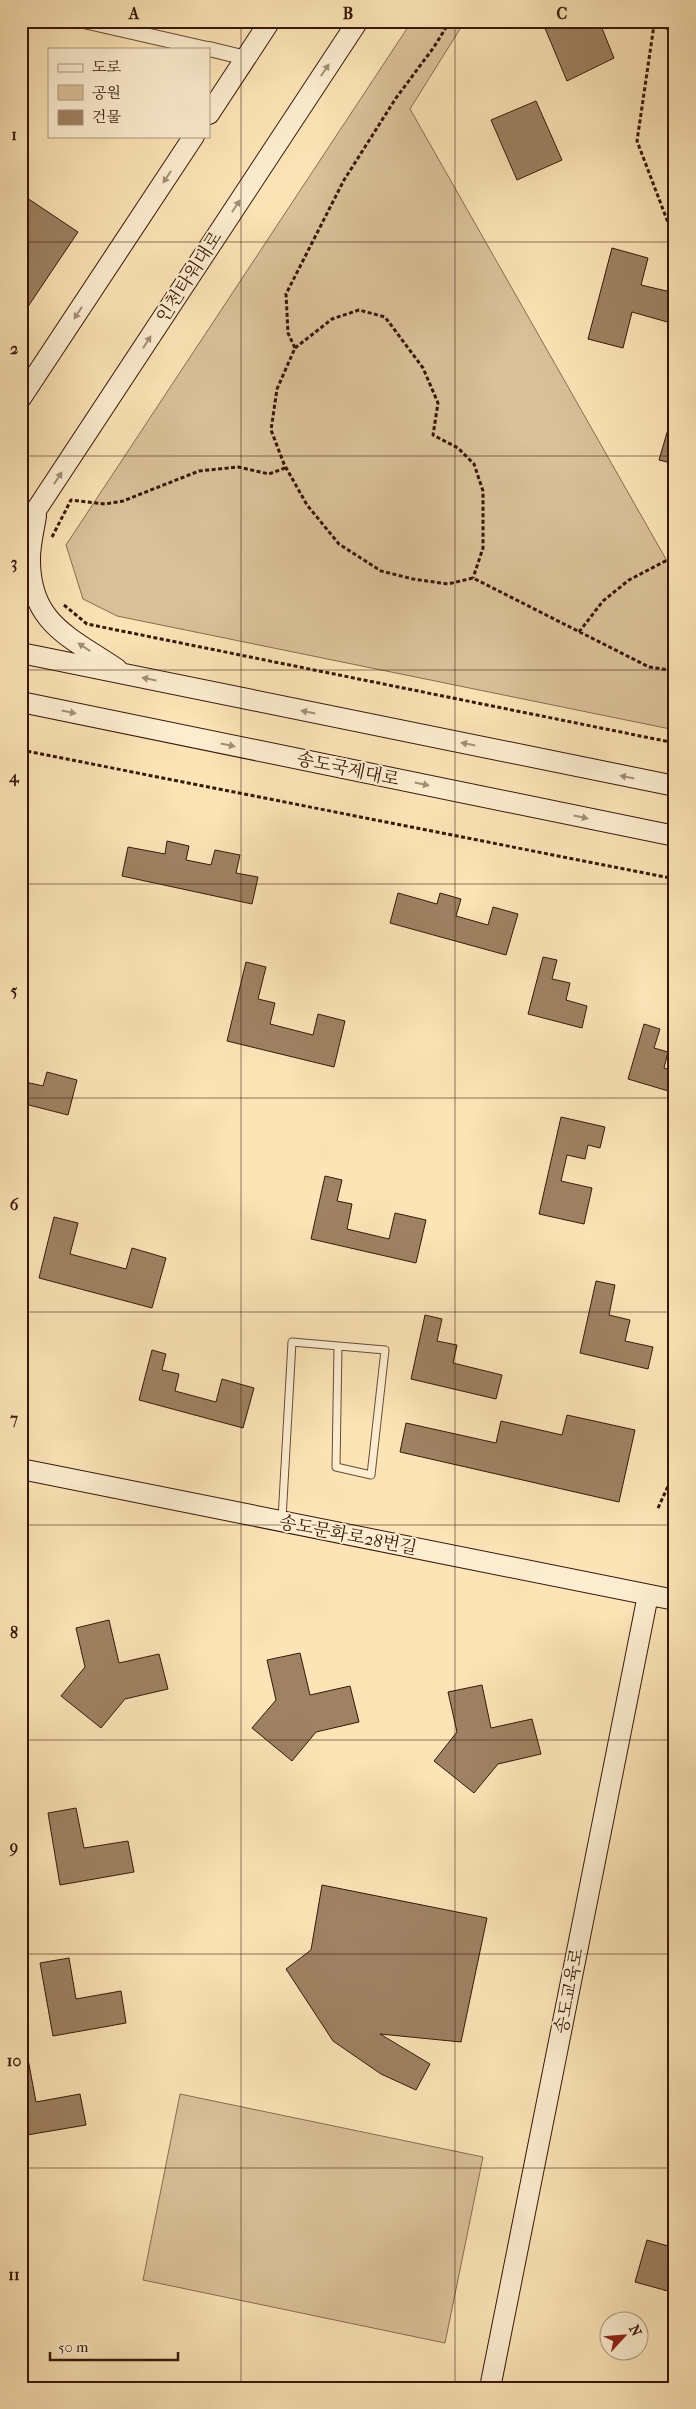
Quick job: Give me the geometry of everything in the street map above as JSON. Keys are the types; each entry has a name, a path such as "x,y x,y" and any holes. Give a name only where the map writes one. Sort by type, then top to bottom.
{"main road":[{"path":"210,112 270,21"},
{"name":"인천타워대로","path":"28,521 358,21"},
{"path":"21,398 193,138"},
{"path":"28,521 32,587 40,610 55,627 125,674"},
{"path":"21,653 675,786"},
{"name":"송도국제대로","path":"21,702 675,836"},
{"name":"송도문화로28번길","path":"21,1470 675,1600"},
{"name":"송도교육로","path":"490,2388 648,1595"}],"street":[{"path":"21,26 25,21"},
{"path":"84,21 204,48"},
{"path":"210,49 246,58"}],"lane":[{"path":"282,1522 292,1342 385,1350 371,1475 336,1467 338,1346"}],"path":[{"path":"295,348 288,333 286,294 344,180 396,98 434,47 450,21"},
{"path":"675,30 655,23 637,141 675,241"},
{"path":"473,578 483,548 483,491 474,464 458,448 433,435 438,402 423,368 385,318 359,310 332,319 295,348 278,389 271,430 286,468 307,505 339,544 380,571 413,579 448,584 473,578 649,667 675,671"},
{"path":"50,542 71,500 106,504 123,500 199,471 238,467 269,474 286,468"},
{"path":"579,632 603,601 629,580 675,556"},
{"path":"62,604 87,624 675,743"},
{"path":"21,750 675,879"},
{"path":"658,1508 669,1484 675,1455"}],"green space":[{"path":"412,21 465,21 410,109 675,575 675,730 117,616 83,599 66,545"},
{"path":"180,2094 483,2157 445,2343 143,2280"}],"building":[{"path":"542,21 599,21 614,58 567,81"},
{"path":"536,101 562,160 517,180 491,120"},
{"path":"21,194 78,232 21,317"},
{"path":"612,248 648,258 641,285 675,293 675,308 671,323 632,312 623,348 588,339"},
{"path":"671,419 675,419 675,464 659,460"},
{"path":"167,841 189,846 186,860 211,865 215,850 240,855 236,873 258,877 252,904 122,876 128,847 165,854"},
{"path":"398,893 437,904 440,893 461,899 456,916 488,925 493,907 518,914 506,955 390,923"},
{"path":"543,957 557,960 552,979 570,983 566,1000 587,1006 582,1028 528,1014"},
{"path":"246,962 266,967 258,999 275,1003 270,1024 313,1035 318,1014 345,1021 334,1067 227,1041"},
{"path":"644,1024 660,1029 654,1048 668,1052 664,1068 675,1071 675,1093 628,1079"},
{"path":"47,1072 77,1080 68,1115 21,1103 21,1081 43,1086"},
{"path":"561,1117 605,1127 600,1148 588,1145 585,1159 567,1155 561,1181 592,1188 584,1224 539,1214"},
{"path":"325,1176 342,1180 337,1201 352,1204 347,1229 389,1239 395,1213 426,1220 416,1263 311,1239"},
{"path":"54,1217 78,1223 70,1254 126,1269 132,1248 166,1258 152,1308 39,1278"},
{"path":"596,1281 615,1285 609,1315 630,1320 625,1341 653,1347 648,1369 580,1353"},
{"path":"425,1315 442,1319 437,1341 457,1345 453,1363 502,1375 496,1399 411,1379"},
{"path":"152,1350 166,1354 162,1370 179,1374 175,1391 216,1402 222,1379 254,1388 243,1428 139,1400"},
{"path":"567,1415 635,1430 619,1502 400,1452 406,1423 496,1443 501,1421 562,1435"},
{"path":"109,1620 119,1663 159,1654 168,1689 125,1699 101,1728 61,1696 85,1667 76,1628"},
{"path":"300,1653 310,1695 350,1686 359,1722 316,1732 292,1761 252,1728 276,1700 267,1660"},
{"path":"482,1685 491,1728 532,1719 541,1754 498,1764 474,1793 434,1761 457,1732 448,1692"},
{"path":"76,1808 84,1848 128,1841 134,1872 60,1885 48,1813"},
{"path":"322,1885 487,1918 461,2042 380,2034 430,2064 416,2090 381,2074 333,2041 286,1969 311,1950"},
{"path":"69,1958 76,1999 121,1991 126,2023 53,2036 40,1963"},
{"path":"28,2059 36,2102 80,2094 86,2125 21,2136 21,2060"},
{"path":"647,2240 675,2248 675,2293 635,2282"}]}
